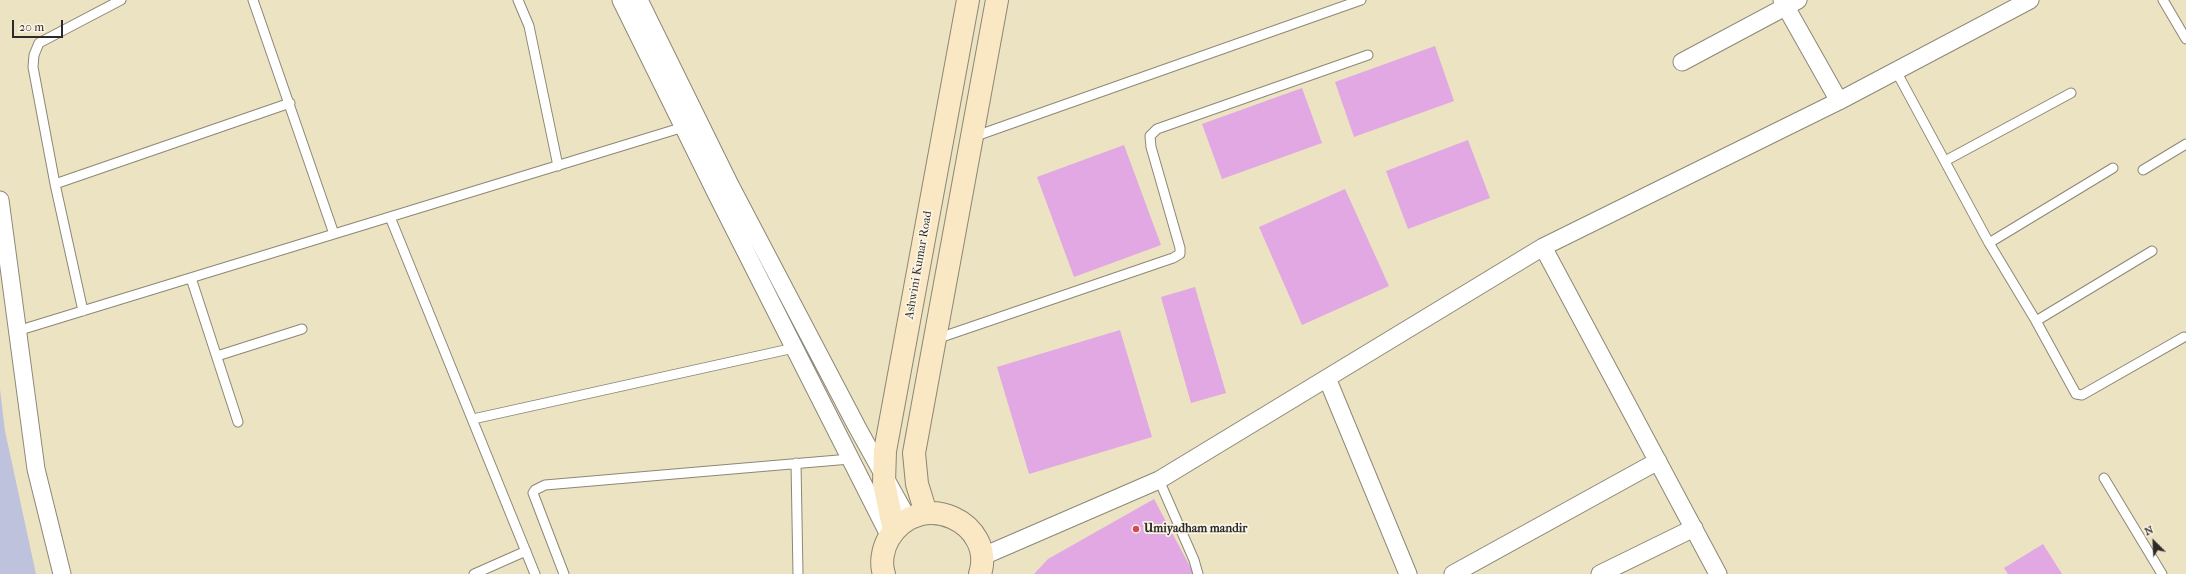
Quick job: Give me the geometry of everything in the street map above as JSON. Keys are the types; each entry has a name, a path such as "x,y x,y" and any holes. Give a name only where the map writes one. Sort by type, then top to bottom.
{"main road":[{"name":"Ashwini Kumar Road","path":"904,525 884,477 885,451 968,0"},
{"path":"884,574 883,556 904,525 917,484 914,453 997,0"},
{"path":"904,525 942,513 956,519 969,529 978,542 981,565"}],"street":[{"path":"621,0 692,125 730,185 884,477"},
{"path":"639,0 692,125 794,348 850,459 904,525"},
{"path":"981,565 1159,480 1543,247 1839,101 2030,0"},
{"path":"1682,62 1789,2 1839,101"},
{"path":"0,200 36,469 62,574"},
{"path":"1543,247 1718,574"},
{"path":"1327,378 1408,574"},
{"path":"1453,574 1658,461"},
{"path":"1600,574 1694,528"}],"lane":[{"path":"83,311 55,184 33,67 34,54 39,43 121,0"},
{"path":"253,0 290,103 334,234"},
{"path":"518,0 529,26 558,166"},
{"path":"972,137 1361,0"},
{"path":"2163,0 2186,39"},
{"path":"935,339 1173,258 1180,254 1180,248 1151,147 1150,136 1156,129 1368,55"},
{"path":"1896,71 1989,243 2036,321 2076,394 2082,394 2184,337"},
{"path":"1945,161 2071,93"},
{"path":"55,184 290,103"},
{"path":"17,331 692,125"},
{"path":"2143,170 2186,144"},
{"path":"1989,243 2113,168"},
{"path":"390,217 535,574"},
{"path":"2036,321 2152,251"},
{"path":"191,278 238,422"},
{"path":"217,356 302,329"},
{"path":"473,419 794,348"},
{"path":"564,574 534,499 533,493 535,490 544,485 850,459"},
{"path":"796,463 798,574"},
{"path":"2104,478 2162,574"},
{"path":"1159,480 1194,560 1198,574"},
{"path":"474,574 526,551"}],"shaded area":[{"path":"0,389 5,431 36,574 0,574"}],"building":[{"path":"1435,46 1454,101 1354,137 1335,82"},
{"path":"1302,88 1322,143 1222,179 1202,124"},
{"path":"1468,140 1490,198 1408,229 1386,171"},
{"path":"1124,145 1161,245 1074,277 1037,177"},
{"path":"1345,189 1389,286 1302,325 1259,227"},
{"path":"1195,287 1226,393 1191,403 1161,297"},
{"path":"1120,330 1152,437 1029,474 997,367"},
{"name":"Umiyadham mandir","path":"1154,499 1194,574 1034,574 1048,559"},
{"path":"2043,544 2062,574 2008,574 2004,568"}],"place":[{"name":"Umiyadham mandir","path":"1136,529"}]}
